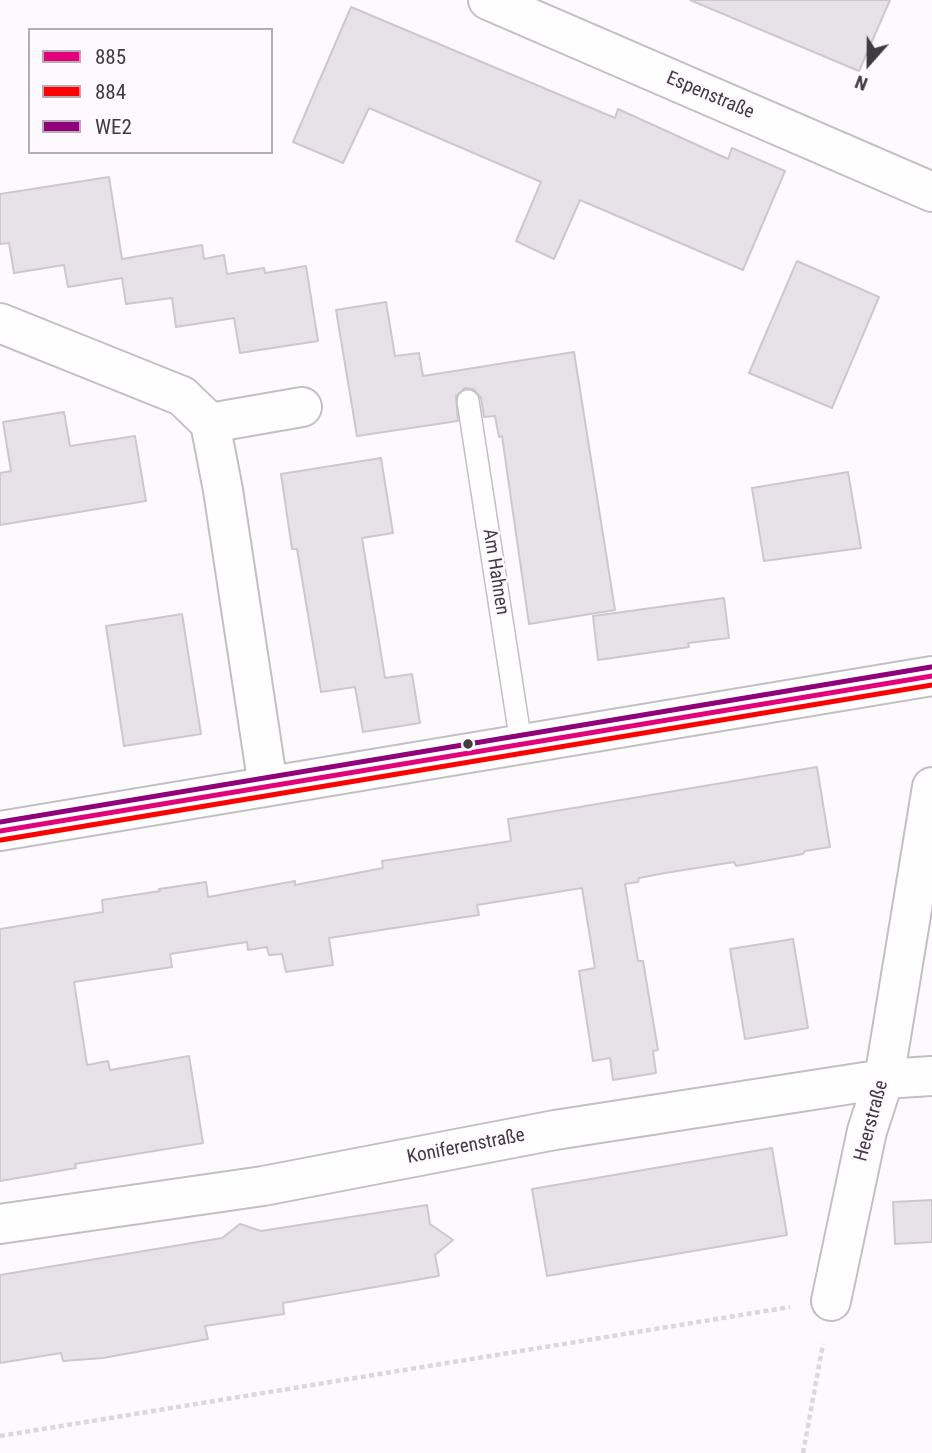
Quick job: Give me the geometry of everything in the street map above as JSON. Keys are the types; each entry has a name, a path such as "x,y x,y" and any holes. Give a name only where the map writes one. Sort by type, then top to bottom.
{"street":[{"name":"Espenstraße","path":"488,0 932,192"},
{"path":"0,323 182,396 210,423 223,490 268,786"},
{"path":"210,423 302,407"},
{"path":"0,831 932,676"},
{"name":"Heerstraße","path":"831,1301 867,1131 884,1079 932,787"},
{"name":"Koniferenstraße","path":"0,1224 264,1186 555,1130 884,1079 932,1076"}],"lane":[{"name":"Am Hahnen","path":"468,401 521,743"}],"path":[{"path":"0,1436 831,1301 803,1453"}],"building":[{"path":"690,0 890,0 859,71"},
{"path":"351,7 615,118 618,109 728,159 732,148 785,171 743,270 580,200 554,259 516,241 541,182 369,108 343,163 293,142"},
{"path":"109,177 122,259 202,245 204,259 224,255 227,274 264,268 265,273 306,266 318,341 240,353 234,318 176,327 172,298 126,304 122,278 68,287 64,265 14,273 9,243 0,244 0,194"},
{"path":"797,261 879,297 832,408 749,373"},
{"path":"386,302 395,356 419,353 423,376 574,352 615,610 529,624 502,436 499,437 495,416 484,417 481,398 473,389 465,388 456,396 458,421 357,436 336,310"},
{"path":"64,412 70,446 135,436 146,501 0,525 0,473 11,471 3,422"},
{"path":"381,458 393,533 362,538 385,678 412,674 420,723 363,732 355,687 321,692 297,549 292,549 281,474"},
{"path":"848,472 861,548 764,561 752,488"},
{"path":"724,598 729,638 688,643 689,647 598,660 593,616"},
{"path":"182,614 201,734 124,746 106,626"},
{"path":"817,767 830,847 736,866 734,862 665,873 625,884 638,961 643,961 658,1050 653,1051 656,1073 613,1080 610,1058 593,1061 579,971 595,968 582,888 477,905 479,915 329,938 333,965 286,972 282,954 269,955 267,947 248,950 247,942 170,954 172,967 74,982 87,1065 108,1061 110,1070 189,1056 203,1143 75,1164 76,1168 0,1181 0,929 103,912 102,900 160,891 159,889 206,882 208,897 295,881 295,885 383,868 382,861 511,841 508,819"},
{"path":"793,939 808,1028 745,1039 730,949"},
{"path":"772,1148 787,1235 547,1276 532,1189"},
{"path":"932,1200 932,1242 895,1244 893,1202"},
{"path":"427,1205 430,1224 453,1240 435,1255 439,1276 283,1303 284,1314 205,1326 208,1339 103,1358 63,1361 61,1353 0,1363 0,1275 222,1238 240,1224 261,1231"}],"transit line":[{"name":"WE2","path":"0,822 931,667"},
{"name":"885","path":"0,831 932,676"},
{"name":"884","path":"1,840 932,685"}]}
